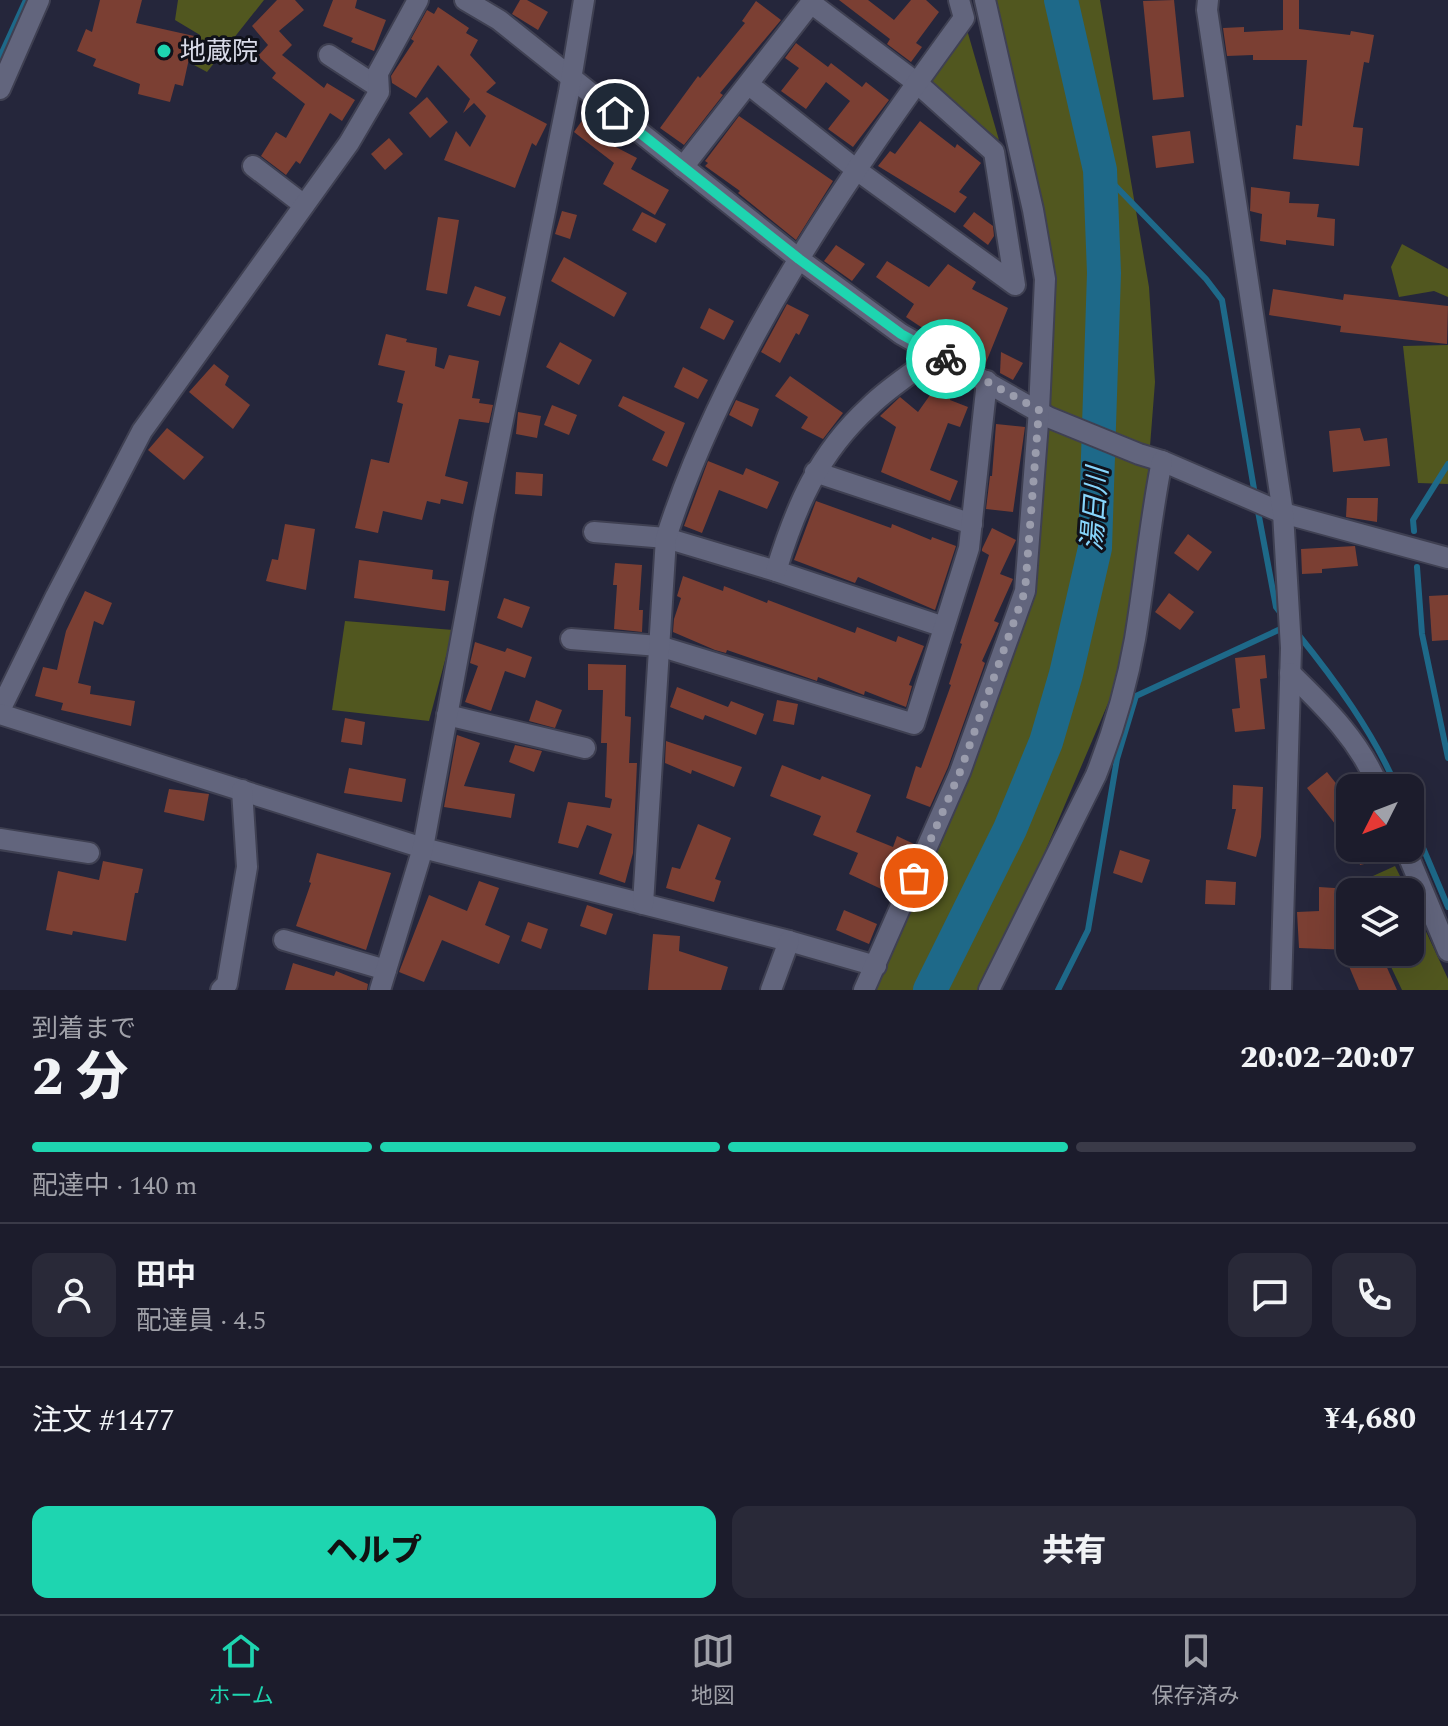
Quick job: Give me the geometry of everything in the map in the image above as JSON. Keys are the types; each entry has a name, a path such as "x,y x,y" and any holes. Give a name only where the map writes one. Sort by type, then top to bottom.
{"street":[{"path":"0,89 39,0"},
{"path":"418,0 378,73 379,92 349,143 142,431 0,712 423,848 876,966"},
{"path":"465,0 499,20 799,259 901,334 1044,413 1139,454 1276,510 1448,558"},
{"path":"380,990 423,848 584,0"},
{"path":"643,904 666,538 683,483 731,380 799,259 964,18 959,0"},
{"path":"864,990 960,772 1025,591 1044,413 1045,279 1033,210 985,0"},
{"path":"1208,0 1276,510 1290,639 1281,990"},
{"path":"683,167 811,3 917,83 994,152 1015,285 858,171 748,84"},
{"path":"329,55 378,87"},
{"path":"253,166 304,205"},
{"path":"776,571 793,516 833,444 870,406 938,354"},
{"path":"571,639 659,646 914,724 969,548 987,381"},
{"path":"989,990 1096,775 1111,738 1135,640 1151,513 1162,461"},
{"path":"815,472 972,524"},
{"path":"594,532 666,538 944,627"},
{"path":"1290,673 1337,719 1374,774"},
{"path":"447,715 585,748"},
{"path":"221,990 227,984 247,867 242,790"},
{"path":"0,839 89,853"},
{"path":"1411,862 1448,951"},
{"path":"284,940 386,970"},
{"path":"771,990 789,941"}],"green space":[{"path":"178,0 264,0 207,72 194,65 200,35 175,20"},
{"path":"995,0 1100,0 1149,287 1155,382 1135,640 1018,915 979,990 871,990 951,794 1035,526 1041,256"},
{"path":"965,23 999,140 926,81"},
{"path":"1402,244 1448,269 1448,297 1434,291 1399,297 1391,267"},
{"path":"1448,345 1448,484 1418,483 1403,346"},
{"path":"345,621 453,630 429,721 332,710"},
{"path":"1395,866 1401,878 1368,878"},
{"path":"1424,927 1448,979 1448,990 1402,990 1391,966 1424,966"}],"building":[{"path":"100,0 142,0 136,23 194,36 183,86 175,84 170,102 138,94 140,84 93,66 96,59 77,51 86,29 92,32"},
{"path":"277,0 295,0 304,10 279,31 292,45 282,55 324,88 327,83 355,100 342,121 330,113 300,164 296,161 286,175 261,156 276,132 286,138 305,104 272,78 276,73 258,56 268,45 252,26"},
{"path":"333,0 357,0 355,8 386,20 374,51 351,42 353,38 323,26"},
{"path":"520,0 527,0 548,12 538,30 512,14"},
{"path":"839,0 868,0 894,20 911,0 926,0 939,12 916,43 922,47 911,62 887,44 890,39"},
{"path":"1174,0 1184,97 1153,100 1143,1"},
{"path":"1283,0 1299,0 1299,29 1374,35 1369,63 1364,62 1353,127 1363,128 1359,166 1293,159 1296,125 1302,126 1307,60 1253,60 1253,55 1227,56 1223,28 1244,27 1244,32 1283,30"},
{"path":"756,1 781,20 720,93 723,95 684,145 660,128 698,76 700,78 745,23 742,21"},
{"path":"438,7 469,28 466,33 478,40 470,55 496,83 486,92 547,124 536,146 532,143 515,188 444,160 456,131 470,147 486,116 474,103 463,113 470,99 438,65 416,98 392,83 391,76 414,41 411,39 427,10 434,14"},
{"path":"796,43 828,67 831,63 862,87 866,82 889,100 853,147 828,129 850,101 826,82 806,109 781,91 799,68 785,58"},
{"path":"427,97 448,122 430,138 409,113"},
{"path":"590,109 619,132 610,144 637,158 631,169 669,190 655,215 603,184 614,163 574,132"},
{"path":"739,116 833,181 796,240 738,193 740,191 705,166 708,163 705,161"},
{"path":"920,121 981,163 959,192 967,197 955,213 878,166 890,151 895,154"},
{"path":"1190,131 1194,163 1156,168 1152,136"},
{"path":"389,138 403,154 385,170 371,154"},
{"path":"1251,187 1290,192 1289,203 1319,204 1317,217 1335,219 1334,246 1286,240 1286,245 1260,241 1262,214 1250,211"},
{"path":"562,211 577,215 570,239 555,234"},
{"path":"642,212 666,224 656,243 632,230"},
{"path":"974,212 993,226 994,236 988,245 963,226"},
{"path":"438,217 459,220 447,294 426,290"},
{"path":"836,245 865,264 852,281 824,261"},
{"path":"564,257 627,293 614,317 551,281"},
{"path":"887,261 929,287 948,264 976,282 972,289 1008,308 985,365 906,317 914,304 876,277"},
{"path":"475,286 506,297 500,316 467,306"},
{"path":"1273,289 1343,300 1344,294 1448,306 1447,344 1340,332 1341,326 1269,315"},
{"path":"787,304 809,315 780,363 761,352"},
{"path":"709,308 734,321 724,340 700,328"},
{"path":"386,334 407,339 406,342 437,348 435,366 444,369 449,355 479,361 472,398 480,399 479,403 493,405 489,423 459,419 445,476 468,482 463,504 441,499 440,504 427,501 422,520 383,511 378,533 355,528 371,459 389,463 403,404 397,402 405,371 378,365"},
{"path":"560,342 592,360 579,385 546,367"},
{"path":"1001,352 1023,363 1013,380 1000,373"},
{"path":"214,364 229,376 225,385 250,405 233,429 189,392"},
{"path":"683,367 708,380 698,399 674,387"},
{"path":"790,376 843,413 823,439 801,428 808,417 775,396"},
{"path":"940,381 951,391 950,400 968,407 960,427 948,423 930,470 958,481 950,501 881,472 896,427 880,416 900,397 918,412"},
{"path":"623,396 685,423 667,467 652,460 665,432 618,406"},
{"path":"736,400 759,409 752,427 729,415"},
{"path":"552,405 577,415 569,435 544,425"},
{"path":"518,412 541,416 537,438 516,434"},
{"path":"996,424 1025,427 1013,512 986,509"},
{"path":"167,428 204,457 184,480 148,450"},
{"path":"1360,428 1364,441 1387,438 1390,466 1333,472 1329,431"},
{"path":"708,461 743,475 746,468 779,482 767,509 719,490 702,533 684,526"},
{"path":"516,472 543,474 542,496 515,494"},
{"path":"1347,498 1378,498 1377,522 1346,517"},
{"path":"816,501 891,528 892,524 931,540 932,537 956,546 935,610 858,577 855,583 794,560"},
{"path":"285,524 315,529 306,590 266,581 272,559 278,560"},
{"path":"992,528 1016,540 1000,574 1013,579 994,621 999,623 982,661 985,663 948,767 930,807 906,798 916,766 921,768 951,685 960,643 989,555 982,549"},
{"path":"1188,534 1212,552 1198,571 1174,553"},
{"path":"1355,546 1358,566 1302,574 1301,549"},
{"path":"359,560 433,570 432,579 449,581 445,611 354,598"},
{"path":"615,563 642,565 639,610 643,610 642,632 614,629"},
{"path":"683,576 723,591 724,586 767,603 768,600 855,633 857,627 896,642 898,636 924,646 909,685 912,686 906,707 865,691 864,695 818,677 817,681 727,650 726,653 715,650 673,632"},
{"path":"85,591 112,603 103,625 94,621 78,683 91,686 90,694 135,701 131,726 61,710 63,703 35,696 43,667 57,670 66,631"},
{"path":"1169,593 1194,612 1180,630 1155,612"},
{"path":"1448,595 1448,640 1432,641 1429,596"},
{"path":"504,598 530,607 522,628 497,618"},
{"path":"475,642 532,657 525,678 505,671 491,711 465,702 478,666 470,663"},
{"path":"1265,655 1267,678 1260,679 1265,729 1235,732 1232,709 1240,708 1235,658"},
{"path":"588,664 626,665 625,716 631,717 629,763 637,763 633,853 625,883 599,874 612,834 587,825 578,848 558,843 568,802 610,808 612,799 605,797 607,743 601,743 603,690 588,690"},
{"path":"677,687 728,707 731,701 764,714 756,735 705,715 703,720 670,707"},
{"path":"536,700 562,710 555,728 529,721"},
{"path":"777,700 798,704 794,725 773,721"},
{"path":"345,718 365,722 362,745 341,742"},
{"path":"457,735 480,743 464,786 515,794 511,818 444,807"},
{"path":"666,741 742,767 734,787 665,763"},
{"path":"515,745 542,751 534,772 509,762"},
{"path":"782,765 871,795 856,832 893,847 897,836 914,844 892,894 849,874 858,853 813,835 821,816 770,796"},
{"path":"349,768 406,779 402,802 344,793"},
{"path":"1327,772 1336,783 1336,825 1307,788"},
{"path":"1233,785 1263,787 1261,837 1256,857 1227,849 1236,809 1232,809"},
{"path":"169,789 209,794 204,821 164,812"},
{"path":"698,824 731,838 715,879 721,881 714,902 666,888 672,867 680,869"},
{"path":"1120,850 1150,860 1142,883 1113,873"},
{"path":"317,853 391,873 366,950 296,926 311,883"},
{"path":"103,861 143,869 126,941 73,931 72,935 46,930 58,871 99,880"},
{"path":"1206,880 1236,882 1235,905 1205,904"},
{"path":"479,881 499,888 485,925 510,936 499,964 442,940 424,982 399,972 429,895 467,911"},
{"path":"1319,887 1336,888 1336,949 1299,948 1297,912 1319,911"},
{"path":"587,905 613,914 606,935 580,926"},
{"path":"844,910 877,924 869,944 836,930"},
{"path":"528,922 548,929 541,949 521,941"},
{"path":"653,934 680,936 679,951 728,967 721,990 648,990"},
{"path":"293,963 334,976 336,971 368,984 367,990 285,990"},
{"path":"1349,966 1386,966 1397,990 1359,990"}],"waterway":[{"path":"0,57 26,0"},
{"name":"湯日川","path":"930,990 1010,829 1046,742 1066,674 1095,548 1104,273 1100,170 1061,0"},
{"path":"1100,170 1206,279 1222,300 1255,495"},
{"path":"1414,531 1413,520 1448,464"},
{"path":"1257,506 1276,607 1282,615"},
{"path":"1417,567 1422,634 1448,758"},
{"path":"1058,990 1088,930 1117,759 1136,696 1287,626"},
{"path":"1297,633 1352,707 1390,774"},
{"path":"1424,850 1448,907"}],"way so far":[{"path":"914,878 960,772 1025,591 1036,461 1039,410 946,359"}],"place":[{"name":"地蔵院","path":"164,51"}],"route":[{"path":"615,113 799,259 901,334 946,359"}]}
